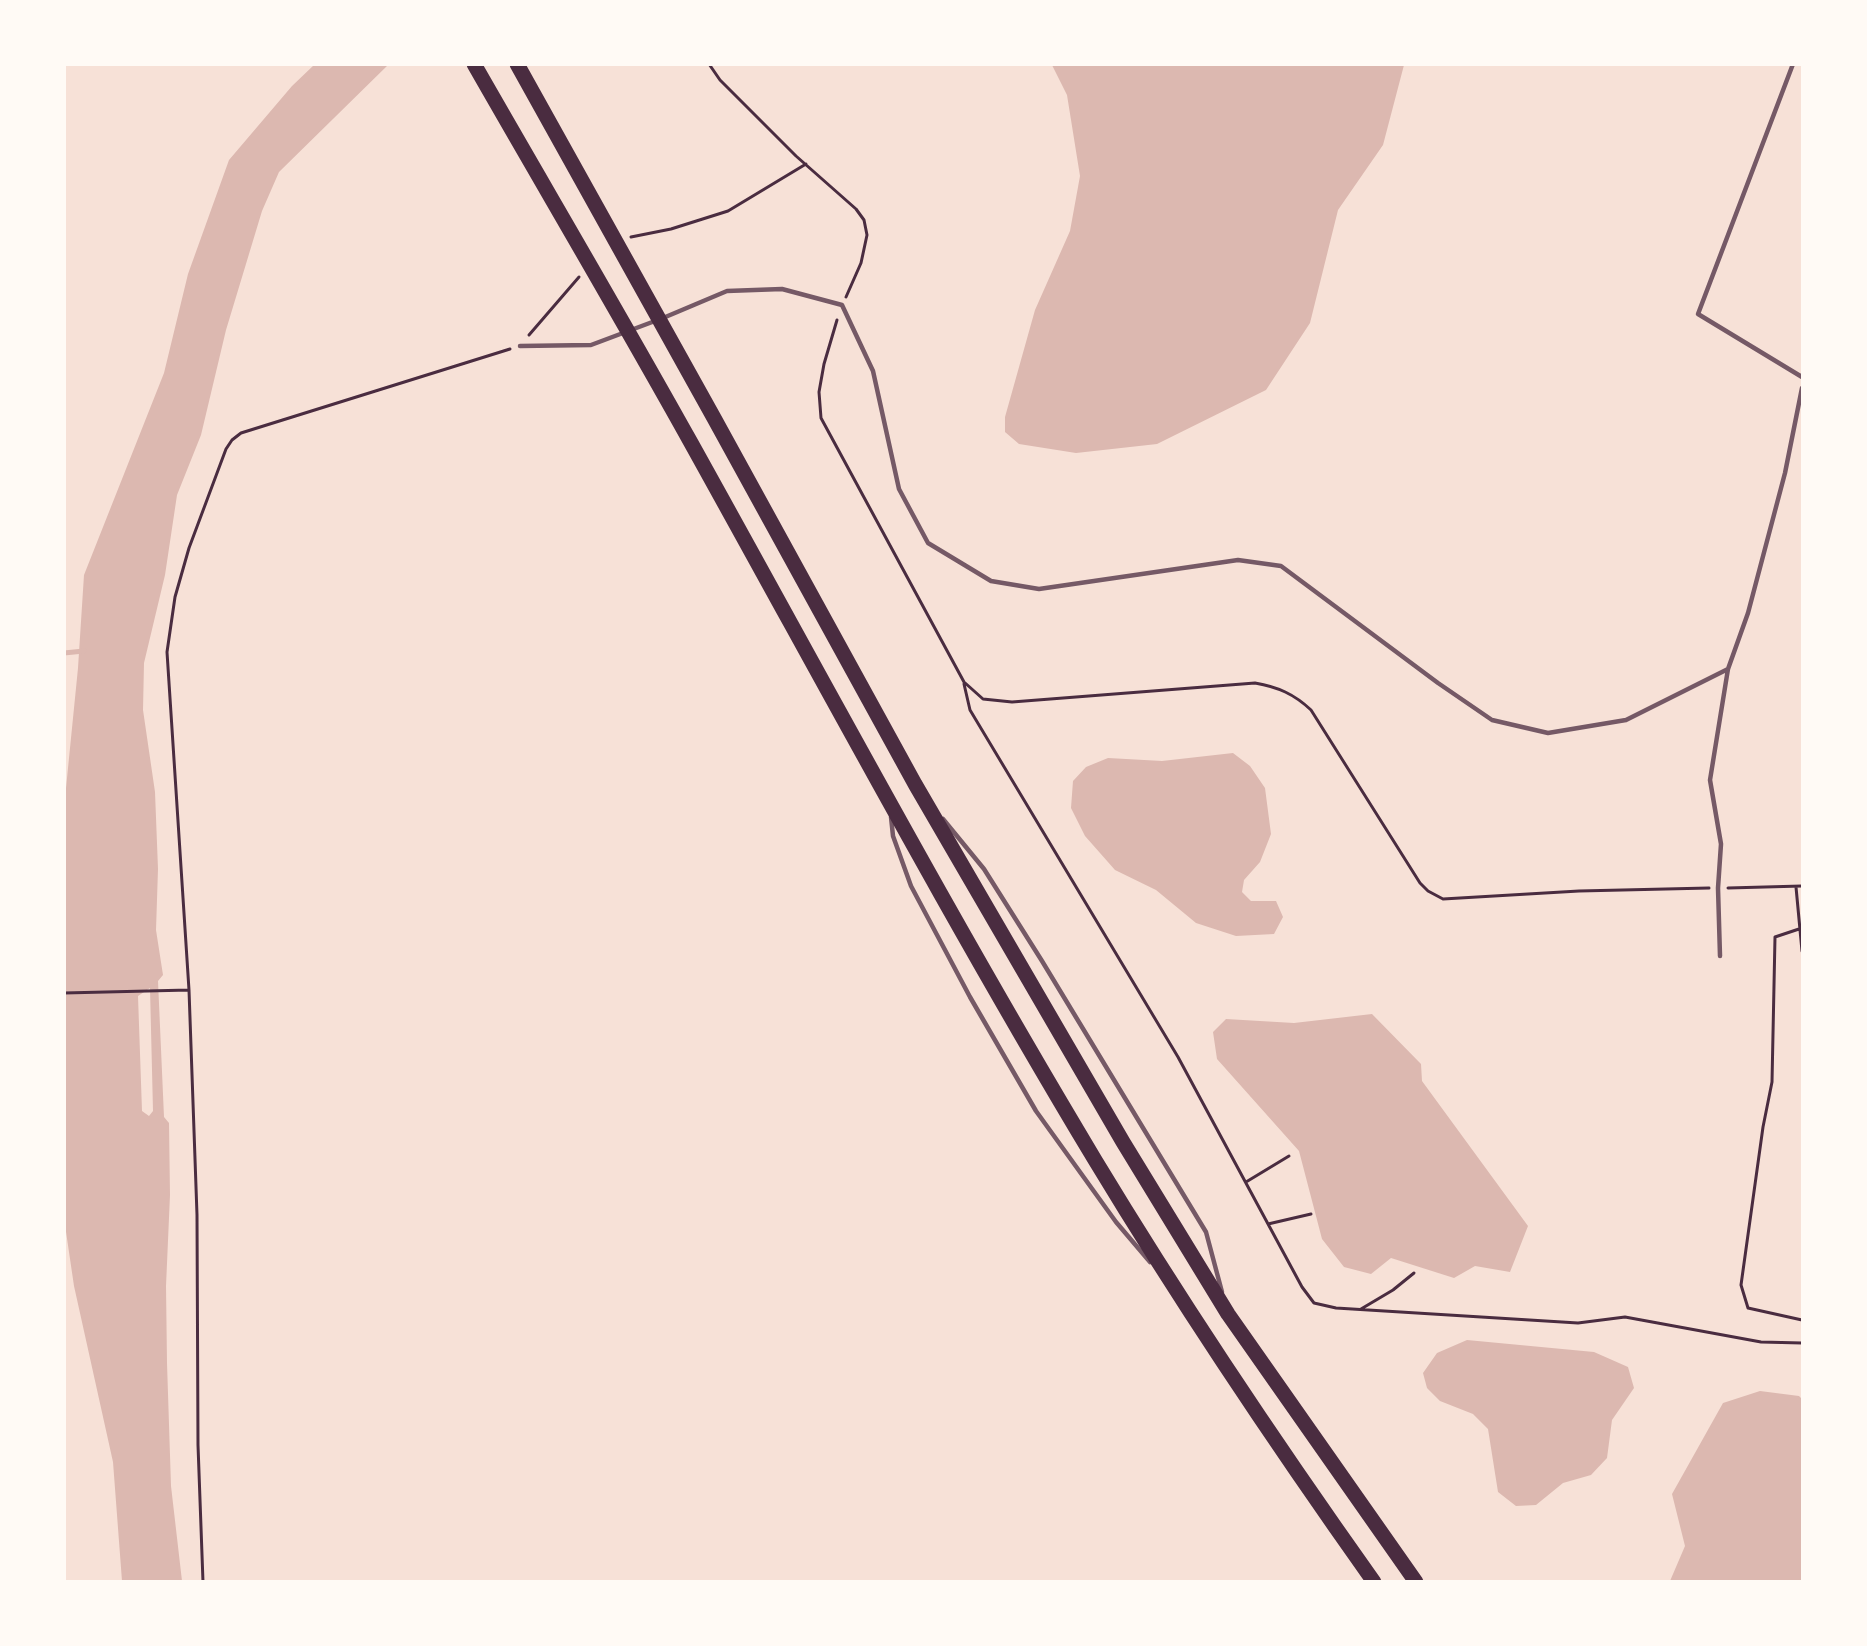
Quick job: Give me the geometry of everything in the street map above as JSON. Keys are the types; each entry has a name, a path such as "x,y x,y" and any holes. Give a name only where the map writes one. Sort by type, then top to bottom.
{"highway":[{"path":"474,64 687,435 888,800 1096,1161 1294,1470 1374,1581"},
{"path":"517,64 915,784 1123,1142 1228,1314 1416,1581"}],"lane":[{"path":"1793,64 1698,314 1803,377"},
{"path":"520,346 591,345 727,291 782,289 842,305 873,371 899,489 928,543 991,581 1039,589 1238,560 1281,566 1491,720 1548,733 1626,720 1728,669"},
{"path":"1720,956 1718,888 1721,844 1710,780 1728,669 1748,613 1785,473 1803,388"},
{"path":"915,784 984,869 1206,1232 1228,1314"},
{"path":"888,800 893,836 911,885 970,996 1036,1111 1116,1222 1189,1308"}],"path":[{"path":"709,64 720,80 856,209 864,220 867,235 861,263 842,305 824,364 819,392 821,418 964,682 970,710 1178,1057 1302,1287 1314,1303 1359,1310 1578,1323 1625,1317 1761,1342 1803,1343"},
{"path":"629,237 671,229 728,211 806,164"},
{"path":"203,1581 189,990 167,652 175,597 189,548 226,449 241,433 520,346 582,273"},
{"path":"964,682 983,699 1012,702 1255,683 1273,686 1299,699 1311,710 1420,883 1428,891 1443,899 1579,891 1803,886"},
{"path":"1796,887 1803,951"},
{"path":"1801,928 1775,937 1772,1082 1763,1127 1741,1285 1748,1308 1803,1320"},
{"path":"64,993 189,990"},
{"path":"1246,1182 1289,1156"},
{"path":"1268,1224 1311,1214"},
{"path":"1359,1310 1393,1290 1414,1273"}],"shaded area":[{"path":"314,65 388,65 279,172 262,211 226,330 201,435 177,495 165,575 144,663 143,710 155,792 158,869 156,930 163,975 158,981 164,1117 169,1123 170,1195 166,1286 171,1486 182,1581 122,1581 113,1462 74,1286 65,1225 64,808 78,668 84,575 164,373 188,274 229,160 292,86","holes":["150,988 153,1111 149,1116 142,1111 138,996"]},
{"path":"1052,65 1404,65 1383,145 1338,210 1310,323 1266,390 1157,444 1076,453 1019,444 1005,432 1005,417 1035,310 1070,231 1080,176 1067,95"},
{"path":"1233,753 1250,766 1265,788 1271,834 1260,862 1244,880 1242,892 1251,901 1276,901 1283,917 1274,934 1236,936 1196,923 1156,890 1115,870 1085,836 1071,808 1073,781 1086,767 1108,758 1162,761"},
{"path":"1372,1014 1421,1064 1422,1081 1528,1226 1510,1272 1475,1266 1454,1278 1391,1258 1371,1274 1344,1267 1322,1239 1299,1151 1217,1059 1213,1032 1226,1019 1294,1023"},
{"path":"1467,1340 1594,1352 1628,1367 1634,1388 1612,1420 1607,1458 1591,1475 1563,1483 1536,1505 1516,1506 1498,1492 1488,1429 1473,1414 1440,1401 1427,1388 1423,1373 1437,1353"},
{"path":"1760,1391 1799,1396 1802,1399 1802,1581 1670,1581 1685,1546 1672,1494 1723,1403"}],"waterway":[{"path":"64,653 84,651"}]}
